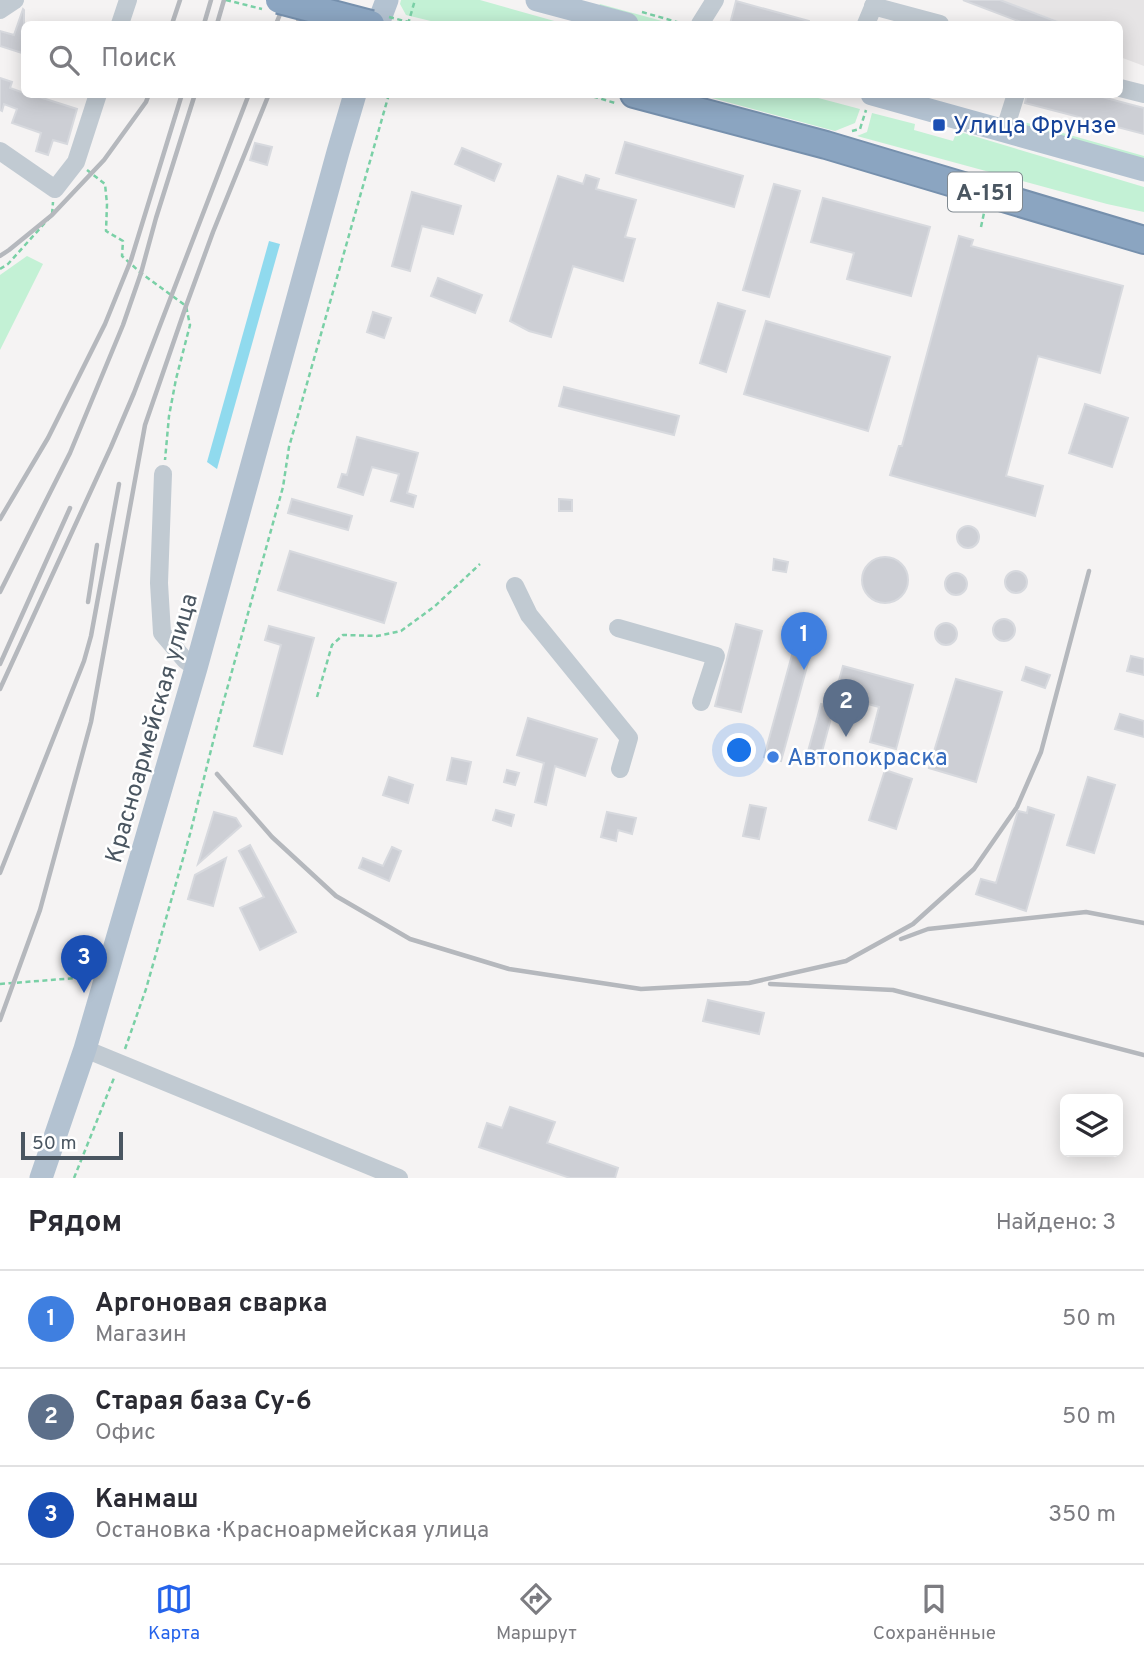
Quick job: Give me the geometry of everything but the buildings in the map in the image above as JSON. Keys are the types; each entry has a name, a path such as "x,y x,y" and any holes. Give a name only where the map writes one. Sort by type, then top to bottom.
{"highway":[{"path":"279,0 360,21"},
{"name":"А-151","path":"649,98 826,145 1144,240"}],"main road":[{"path":"379,21 387,0"},
{"path":"537,0 590,7 620,21"},
{"name":"Красноармейская улица","path":"41,1178 85,1049 196,668 354,98"},
{"path":"886,98 1144,170"}],"street":[{"path":"0,10 15,0"},
{"path":"121,21 128,0"},
{"path":"702,21 715,0"},
{"path":"867,21 874,3 931,21"},
{"path":"1123,89 1144,94"},
{"path":"0,151 55,189 76,162 97,98"},
{"path":"1004,132 1015,98"},
{"path":"163,474 159,583 162,633 185,660 196,668"},
{"path":"515,586 529,615 629,738 620,769"},
{"path":"618,628 716,656 701,702"},
{"path":"85,1049 399,1178"}],"path":[{"path":"409,21 415,0"},
{"path":"74,1178 146,989 283,487 289,447 388,98"},
{"path":"76,162 105,184 106,231 123,241 122,256 186,306 190,325 174,391 163,474"},
{"path":"0,269 8,264 52,215 55,189"},
{"path":"317,697 332,645 342,635 377,636 401,631 435,606 480,564"},
{"path":"0,985 106,976"}],"shaded area":[{"path":"1000,0 1144,0 1144,66 1123,58 1123,21 1058,21"}],"green space":[{"path":"401,0 480,0 554,21 431,21 406,15 400,4"},
{"path":"600,4 662,21 637,21 597,10"},
{"path":"712,98 818,98 860,109 855,123 835,131"},
{"path":"872,113 915,124 914,130 953,141 957,131 1144,187 1144,212 857,136 867,132"},
{"path":"1013,119 1144,156 1144,164 1010,125"},
{"path":"27,256 43,264 0,350 0,275"}],"water":[{"path":"269,241 280,244 217,469 207,462"}],"railway":[{"path":"173,21 180,0"},
{"path":"205,21 211,0"},
{"path":"218,21 224,0"},
{"path":"277,21 286,0"},
{"path":"298,21 307,0"},
{"path":"0,256 52,215 104,160 148,98"},
{"path":"0,519 48,438 105,324 131,260 181,98"},
{"path":"0,592 70,453 123,325 194,98"},
{"path":"0,689 134,393 247,98"},
{"path":"0,1020 40,910 91,722 145,425 213,232 267,98"},
{"path":"0,873 84,661 119,484"},
{"path":"0,664 70,508"},
{"path":"88,602 97,545"},
{"path":"217,774 272,837 336,896 410,939 509,969 641,989 749,983 846,961 913,924 974,869 1017,807 1041,752 1089,571"},
{"path":"901,939 928,929 1086,912 1144,923"},
{"path":"770,984 893,990 1144,1055"}],"place":[{"name":"Улица Фрунзе","path":"939,125"},
{"name":"Аргоновая сварка","path":"804,670"},
{"name":"Старая база Су-6","path":"846,737"},
{"name":"Автопокраска","path":"773,757"},
{"name":"Канмаш","path":"84,993"}]}
